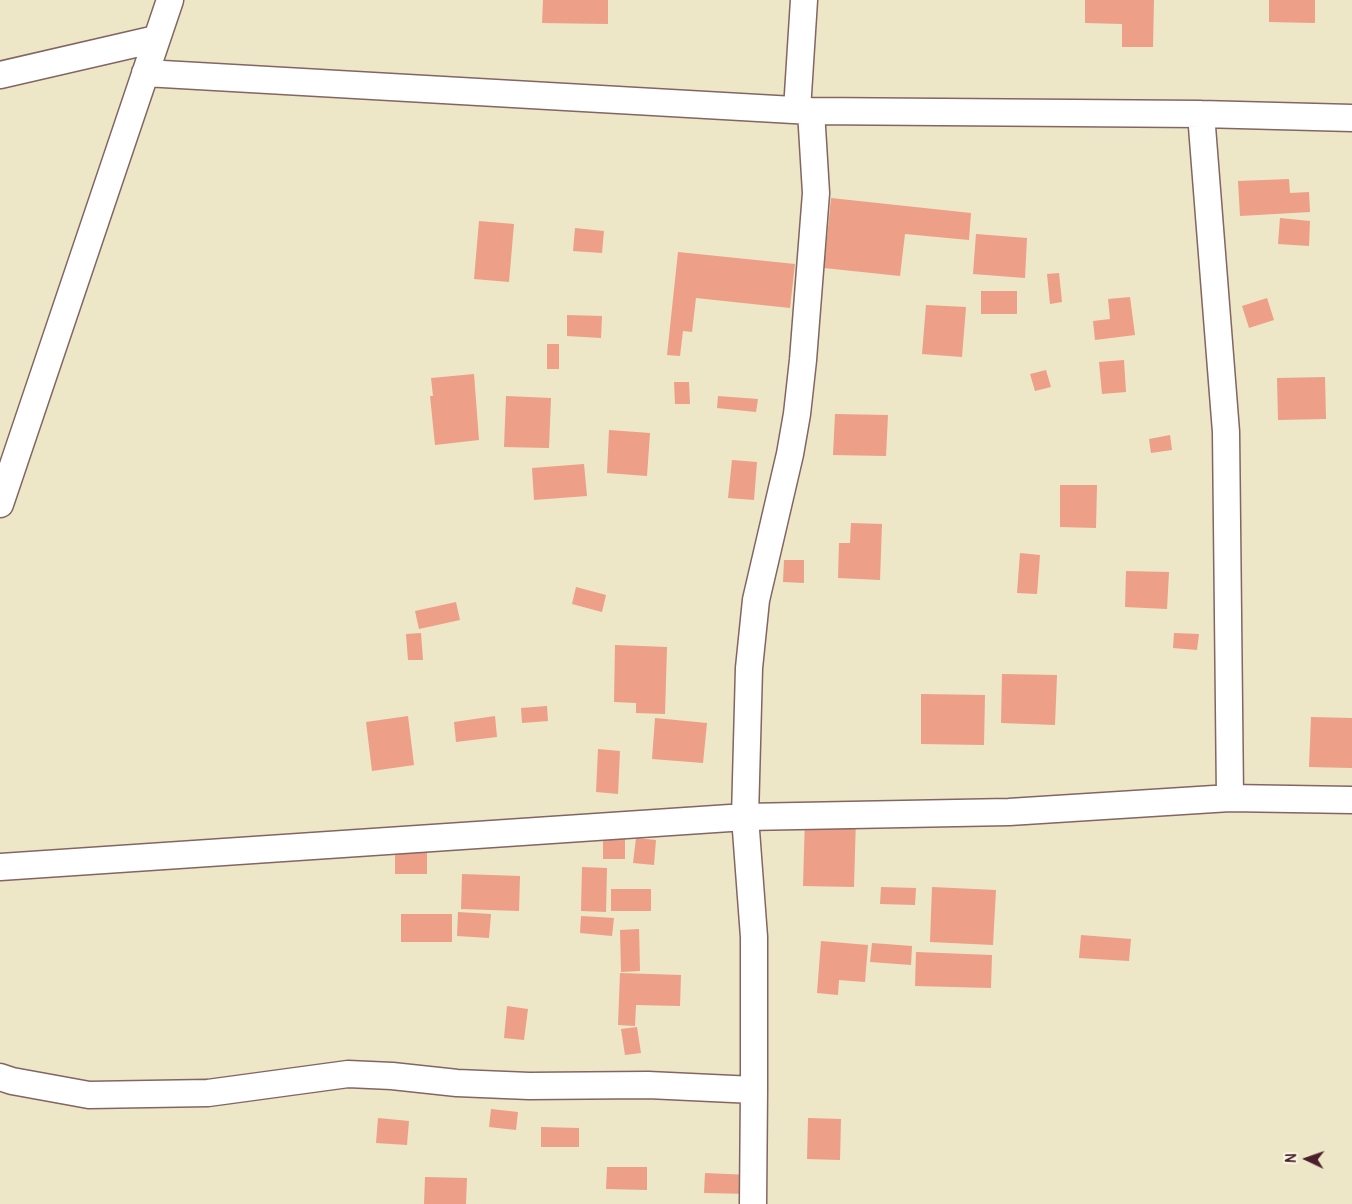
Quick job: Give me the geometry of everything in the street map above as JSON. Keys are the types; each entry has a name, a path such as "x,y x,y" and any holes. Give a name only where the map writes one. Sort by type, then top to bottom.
{"street":[{"path":"0,504 170,0"},
{"path":"753,1204 754,937 745,817 749,668 756,600 790,454 803,360 816,193 804,111 804,0"},
{"path":"0,75 156,39"},
{"path":"145,73 804,111 1201,114 1352,118"},
{"path":"1201,114 1226,432 1230,798"},
{"path":"0,867 745,817 1009,812 1230,798 1352,800"},
{"path":"0,1077 12,1081 89,1095 208,1092 348,1074 392,1076 456,1083 529,1086 648,1085 754,1090"}],"building":[{"path":"543,0 608,0 608,24 542,23"},
{"path":"1085,0 1154,0 1153,47 1122,47 1122,24 1085,23"},
{"path":"1269,0 1315,0 1315,23 1269,22"},
{"path":"1289,179 1290,193 1309,192 1310,212 1240,216 1238,181"},
{"path":"831,198 971,213 969,240 905,234 900,276 824,268"},
{"path":"1280,218 1310,221 1309,246 1278,244"},
{"path":"479,221 514,224 509,282 474,279"},
{"path":"575,228 604,231 602,253 573,251"},
{"path":"976,234 1027,238 1025,278 973,274"},
{"path":"678,252 795,264 790,308 696,298 692,332 683,331 680,356 667,355"},
{"path":"1059,273 1062,302 1050,304 1047,274"},
{"path":"981,291 1017,291 1017,314 981,314"},
{"path":"1130,297 1135,335 1095,340 1093,321 1110,319 1108,299"},
{"path":"1267,298 1274,320 1249,328 1242,306"},
{"path":"926,305 966,307 962,357 922,354"},
{"path":"567,315 602,316 601,338 567,336"},
{"path":"547,344 559,344 559,369 547,369"},
{"path":"1124,360 1126,392 1102,394 1099,362"},
{"path":"1046,370 1051,387 1035,391 1030,374"},
{"path":"474,374 479,440 435,445 430,396 433,396 431,378"},
{"path":"1325,377 1326,419 1278,420 1277,378"},
{"path":"674,382 689,382 690,404 675,404"},
{"path":"506,396 551,398 549,448 504,447"},
{"path":"718,396 758,399 756,412 717,408"},
{"path":"835,414 888,415 886,456 833,455"},
{"path":"609,430 650,433 647,476 607,473"},
{"path":"1170,435 1172,450 1151,453 1149,439"},
{"path":"732,460 757,462 754,500 728,498"},
{"path":"584,464 587,496 534,500 532,468"},
{"path":"1060,485 1097,485 1096,528 1060,527"},
{"path":"851,523 882,524 880,580 838,578 839,543 850,543"},
{"path":"1020,553 1040,555 1037,594 1017,593"},
{"path":"784,560 804,560 804,583 783,582"},
{"path":"1126,571 1169,572 1167,609 1125,607"},
{"path":"576,587 606,595 602,612 572,604"},
{"path":"456,602 460,620 419,629 415,611"},
{"path":"421,633 423,660 408,660 406,634"},
{"path":"1174,633 1199,634 1197,650 1173,648"},
{"path":"615,645 667,647 665,714 636,713 636,703 614,702"},
{"path":"1002,674 1057,675 1055,725 1001,723"},
{"path":"921,694 985,695 984,745 921,744"},
{"path":"547,706 548,721 522,723 521,708"},
{"path":"408,716 414,765 372,771 366,722"},
{"path":"495,716 497,737 456,742 454,722"},
{"path":"1311,717 1352,718 1352,768 1309,767"},
{"path":"655,718 707,723 703,763 652,759"},
{"path":"598,749 620,751 618,794 596,792"},
{"path":"805,816 856,817 854,887 803,886"},
{"path":"603,838 625,838 625,859 603,859"},
{"path":"636,838 656,840 654,865 633,863"},
{"path":"395,845 427,845 427,874 395,874"},
{"path":"582,867 607,868 606,912 581,911"},
{"path":"462,874 520,876 519,911 461,909"},
{"path":"881,887 916,888 915,905 880,904"},
{"path":"932,887 996,890 993,945 930,942"},
{"path":"611,889 651,889 651,911 611,911"},
{"path":"458,912 491,914 489,938 457,936"},
{"path":"401,914 452,914 452,942 401,942"},
{"path":"581,916 614,918 612,936 580,933"},
{"path":"639,929 640,971 621,972 620,930"},
{"path":"1081,935 1131,939 1129,961 1079,958"},
{"path":"821,941 868,945 865,982 839,980 838,995 817,993"},
{"path":"872,943 912,946 911,965 870,962"},
{"path":"916,952 992,955 991,988 915,986"},
{"path":"620,973 681,975 680,1006 636,1005 635,1026 618,1025"},
{"path":"507,1006 528,1009 524,1040 504,1038"},
{"path":"637,1027 641,1053 625,1055 621,1029"},
{"path":"491,1109 518,1112 516,1130 489,1127"},
{"path":"378,1118 409,1121 407,1145 376,1143"},
{"path":"808,1118 841,1119 840,1160 807,1159"},
{"path":"541,1127 579,1128 579,1147 541,1147"},
{"path":"607,1167 647,1167 647,1190 606,1189"},
{"path":"705,1173 750,1175 750,1194 704,1193"},
{"path":"425,1177 467,1178 466,1204 424,1204"}]}
